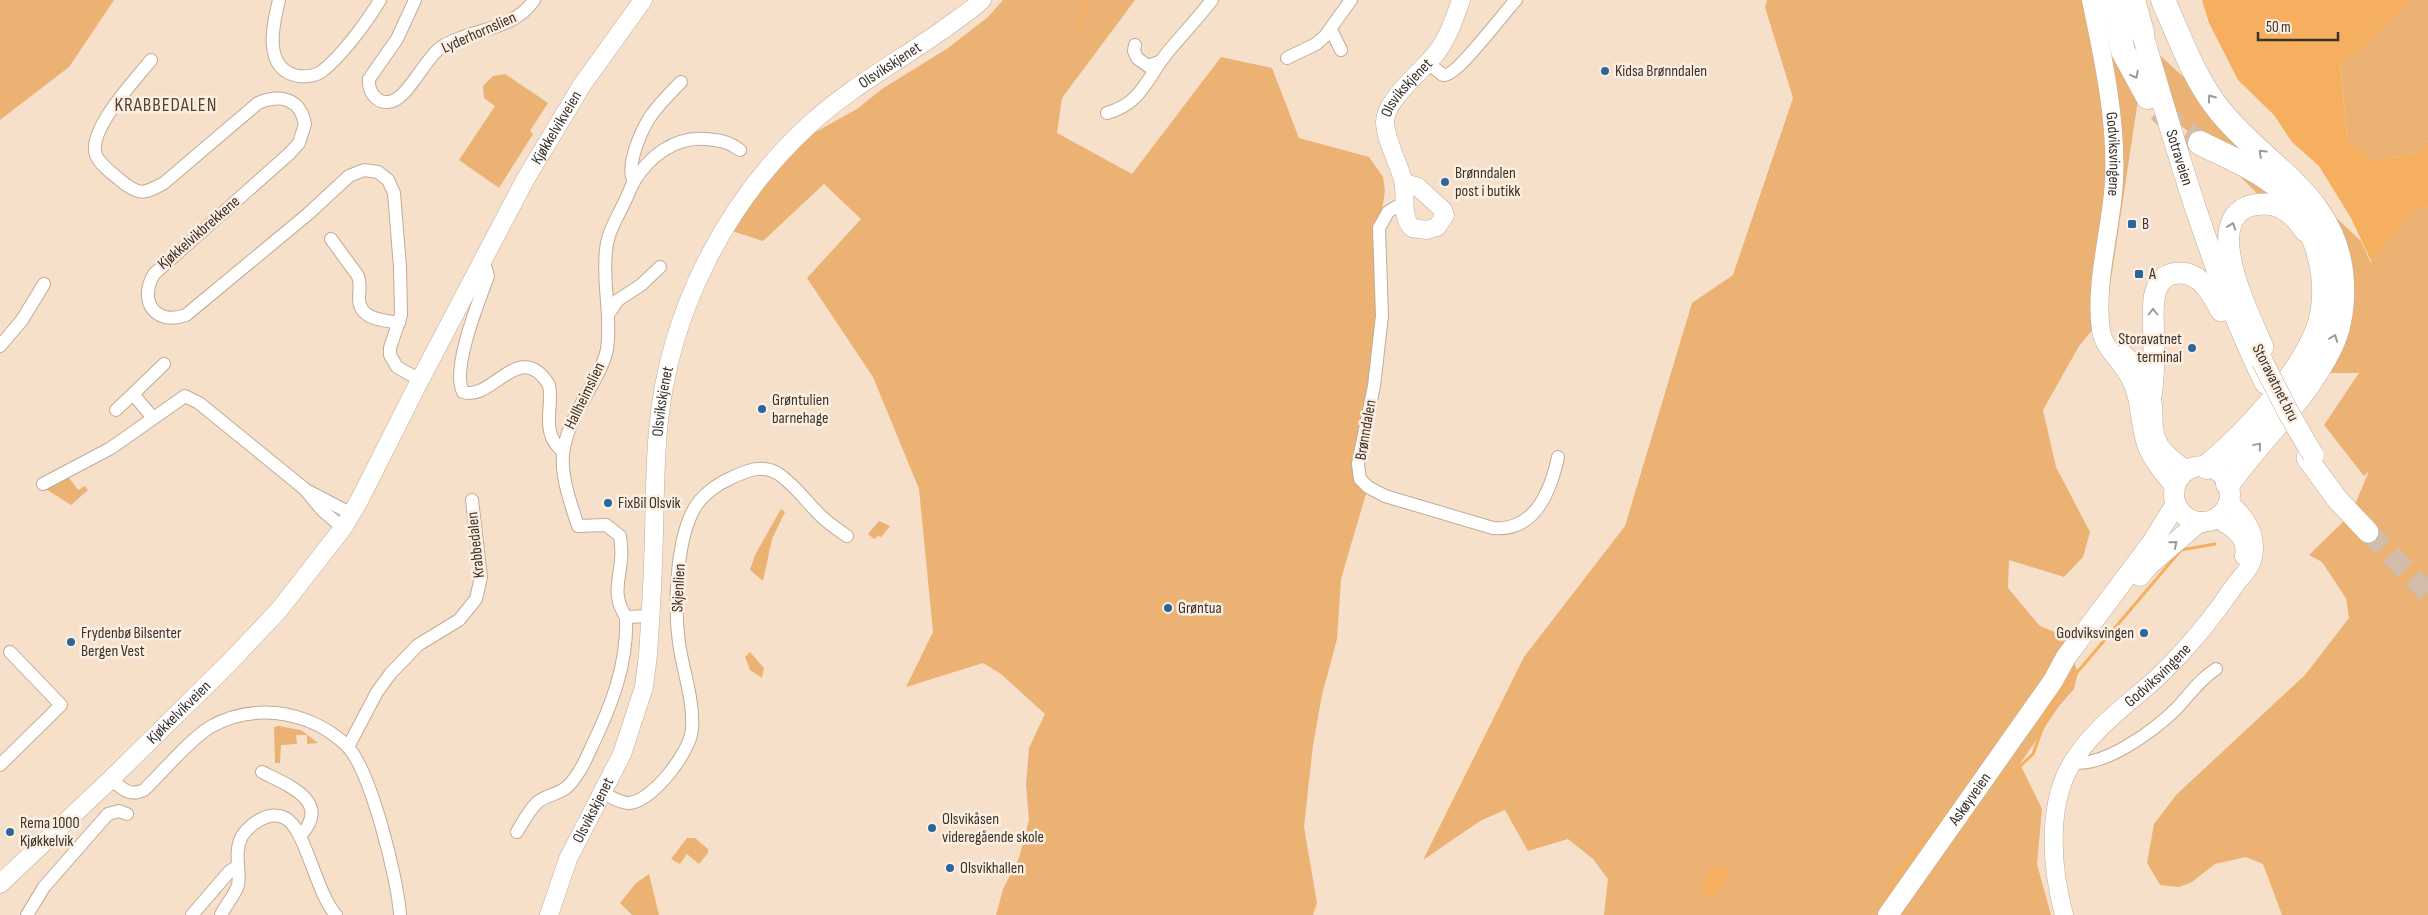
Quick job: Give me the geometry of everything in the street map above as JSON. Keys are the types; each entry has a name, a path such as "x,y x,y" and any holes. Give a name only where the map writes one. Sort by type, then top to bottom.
{"highway":[{"path":"2111,0 2123,51 2148,97"},
{"name":"Sotraveien","path":"2133,0 2148,30"},
{"name":"Sotraveien","path":"2146,0 2148,30 2185,178 2237,313"},
{"path":"2163,0 2207,93 2239,132 2297,186 2323,217 2332,234 2342,273 2341,309 2337,331 2322,363 2228,493"},
{"path":"2197,469 2260,414 2306,354 2318,328 2322,312 2324,280 2319,254 2305,218 2297,205 2278,187 2258,173 2200,142"},
{"path":"2237,313 2228,244 2230,228 2234,219 2246,207 2270,204 2289,213 2297,219 2319,254"},
{"path":"2151,396 2154,371 2153,302 2159,283 2176,273 2196,276 2237,313"},
{"name":"Storavatnet bru","path":"2237,313 2264,350 2262,361 2310,456"},
{"name":"Storavatnet bru","path":"2237,313 2267,387 2310,456"},
{"path":"2310,456 2344,496 2350,511 2368,532"}],"main road":[{"name":"Kjøkkelvikveien","path":"0,884 111,779 229,663 279,610 348,521 525,180 582,85 643,0"},
{"name":"Olsvikskjenet","path":"549,915 568,859 622,754 638,708 648,655 658,431 668,367 689,298 724,229 780,154 809,125 868,78 928,40 982,0"},
{"name":"Olsvikskjenet","path":"1404,183 1418,187 1437,203 1445,215 1438,227 1427,230 1412,228 1406,219 1404,183 1387,134 1387,113 1401,92 1438,51 1449,31 1460,0"},
{"name":"Godviksvingene","path":"2091,0 2111,116 2115,159 2112,208 2098,310 2101,333 2098,338 2130,376 2136,391 2147,447 2175,496"},
{"path":"2098,338 2138,368 2147,382 2151,396 2154,431 2158,444 2164,452 2197,469 2220,473 2228,493 2224,511 2208,520 2183,514 2175,496 2179,478 2197,469"},
{"name":"Godviksvingene","path":"2064,915 2056,876 2056,824 2060,792 2073,762 2087,741 2098,729 2160,675 2189,645 2209,622 2251,564 2254,540 2245,518 2228,493"},
{"name":"Askøyveien","path":"1888,915 2053,681 2066,657 2151,544 2175,496"},
{"name":"Godviksvingene","path":"2208,520 2232,528 2244,542 2245,551 2236,584"},
{"name":"Askøyveien","path":"2053,681 2072,663 2148,566 2208,520"}],"street":[{"path":"279,0 272,38 276,59 284,69 293,75 304,77 320,73 330,64 380,0"},
{"name":"Lyderhornslien","path":"415,0 398,39 368,79 368,86 372,95 380,101 388,103 402,97 424,63 439,48 458,39 510,21 522,14 534,0"},
{"path":"1107,113 1130,104 1155,74 1161,61 1212,0"},
{"path":"1287,58 1316,44 1331,30 1352,0"},
{"path":"1428,63 1443,75 1450,75 1467,58 1516,0"},
{"path":"1331,30 1341,50"},
{"path":"1135,46 1134,51 1142,63 1148,66 1161,61"},
{"name":"Kjøkkelvikbrekkene","path":"151,60 120,97 98,134 95,146 96,155 102,164 134,190 148,192 164,183 258,103 272,97 285,99 297,106 305,124 299,143 290,153 154,274 147,286 147,299 150,305 165,317 186,315 308,214 349,176 371,170 384,175 394,193 402,301 398,323 390,348 392,361 397,367 420,380"},
{"path":"634,182 630,175 630,165 645,125 664,99 681,82"},
{"name":"Hallheimslien","path":"517,832 540,800 556,794 567,787 577,774 587,757 614,697 623,662 626,617 618,606 617,596 622,558 620,536 606,525 578,526 562,472 567,430 591,386 607,351 609,313 606,250 611,228 634,182 656,154 680,141 696,138 720,140 732,144 740,150"},
{"name":"Brønndalen","path":"1405,206 1396,207 1388,212 1379,228 1382,316 1374,386 1358,464 1360,479 1368,487 1385,496 1493,528 1505,529 1531,514 1545,499 1558,457"},
{"path":"331,239 358,276 360,282 359,302 365,314 370,317 398,323"},
{"path":"480,264 486,269 488,276 468,331 461,367 460,385 463,392 469,394 479,390 514,369 525,367 538,373 549,384 548,415 550,428 555,444 563,452"},
{"path":"609,313 618,300 641,285 660,267"},
{"path":"0,346 22,320 44,284"},
{"path":"116,410 164,364"},
{"path":"133,394 153,418"},
{"path":"43,484 111,448 181,398 190,397 306,490 348,521"},
{"name":"Skjenlien","path":"601,792 622,802 636,802 662,781 686,747 692,730 689,694 679,643 678,579 687,526 699,501 726,480 755,469 764,468 782,477 820,515 847,536"},
{"name":"Krabbedalen","path":"348,747 377,692 391,673 418,645 459,620 476,599 481,577 472,500"},
{"path":"626,617 650,616"},
{"path":"0,765 60,705 10,652"},
{"path":"2073,762 2084,764 2099,760 2157,727 2205,676 2216,669"},
{"path":"111,779 124,790 133,794 144,790 211,727 238,715 251,713 290,715 306,720 334,735 348,747 359,764 372,799 395,878 400,915"},
{"path":"262,772 298,790 308,800 311,810 309,822 300,836"},
{"path":"27,915 44,887 108,814 119,811 127,814"},
{"path":"220,915 238,886 236,867 242,837 261,819 274,815 285,818 300,836 322,894 328,906 336,915"},
{"path":"192,915 229,872 236,867"}],"shaded area":[{"path":"0,0 114,0 69,67 0,120"},
{"path":"1003,0 1135,0 1062,98 1057,133 1132,174 1221,57 1272,68 1299,138 1369,157 1383,177 1385,191 1379,228 1382,278 1358,464 1368,487 1341,579 1337,639 1322,695 1313,745 1304,827 1317,903 1313,915 996,915 1003,889 1019,858 1029,820 1026,785 1029,748 1045,714 1001,674 983,663 906,687 933,632 919,489 873,377 807,278 861,219 824,184 763,241 732,231 753,198 803,139 857,109 882,89 948,48 988,17"},
{"path":"1767,0 2130,0 2139,36 2361,241 2371,263 2410,212 2428,206 2428,915 2282,915 2263,864 2246,857 2215,864 2192,882 2179,887 2160,885 2147,863 2154,824 2176,795 2305,675 2349,618 2346,598 2322,562 2309,555 2351,514 2369,471 2364,476 2324,425 2359,373 2311,373 2331,304 2302,237 2217,154 2139,93 2106,313 2079,346 2043,410 2056,467 2090,532 2083,557 2064,577 2009,560 2008,588 2040,626 2062,635 2078,672 2074,689 2059,706 2020,764 2042,809 2037,864 2051,915 1604,915 1608,879 1593,859 1568,839 1528,851 1505,810 1480,821 1423,860 1524,657 1625,526 1692,303 1733,275 1793,98 1765,7"},
{"path":"2202,0 2411,0 2359,51 2340,61 2347,139 2374,161 2418,153 2428,141 2428,206 2410,212 2372,263 2351,218 2319,166 2292,142 2274,115 2238,80 2209,23"},
{"path":"2411,0 2428,0 2428,141 2418,153 2374,161 2347,139 2340,60 2359,51"},
{"path":"505,74 548,103 530,131 533,134 499,188 459,160 495,106 484,98 483,86 493,76"},
{"path":"67,475 78,490 85,486 88,490 71,505 44,488"},
{"path":"781,509 785,512 772,539 763,581 750,570 755,555"},
{"path":"879,521 890,526 881,537 878,536 874,539 868,534"},
{"path":"750,652 764,668 762,678 750,670 745,657"},
{"path":"279,726 301,730 318,743 307,744 307,735 296,735 297,744 281,745 280,763 275,763 274,727"},
{"path":"687,838 695,838 708,849 708,853 699,864 687,854 680,864 671,859"},
{"path":"1726,867 1730,874 1715,898 1703,894 1709,869"},
{"path":"649,874 659,915 632,915 620,903 636,883"}],"waterway":[{"path":"1081,29 1085,0"},
{"path":"1991,782 2015,771 2033,754 2052,702 2181,550 2215,544"},
{"path":"1884,905 1896,875 1948,813"}],"tunnel":[{"path":"2159,110 2177,127 2200,143"},
{"path":"2368,532 2428,593"}],"place":[{"name":"Kidsa Brønndalen","path":"1605,71"},
{"name":"Brønndalen post i butikk","path":"1445,182"},
{"name":"B","path":"2132,224"},
{"name":"A","path":"2139,274"},
{"name":"Storavatnet terminal","path":"2192,348"},
{"name":"Grøntulien barnehage","path":"762,409"},
{"name":"FixBil Olsvik","path":"608,503"},
{"name":"Grøntua","path":"1168,608"},
{"name":"Godviksvingen","path":"2144,633"},
{"name":"Frydenbø Bilsenter Bergen Vest","path":"71,642"},
{"name":"Olsvikåsen videregående skole","path":"932,828"},
{"name":"Rema 1000 Kjøkkelvik","path":"10,832"},
{"name":"Olsvikhallen","path":"950,868"}],"district":[{"name":"KRABBEDALEN","path":"166,105"}]}
